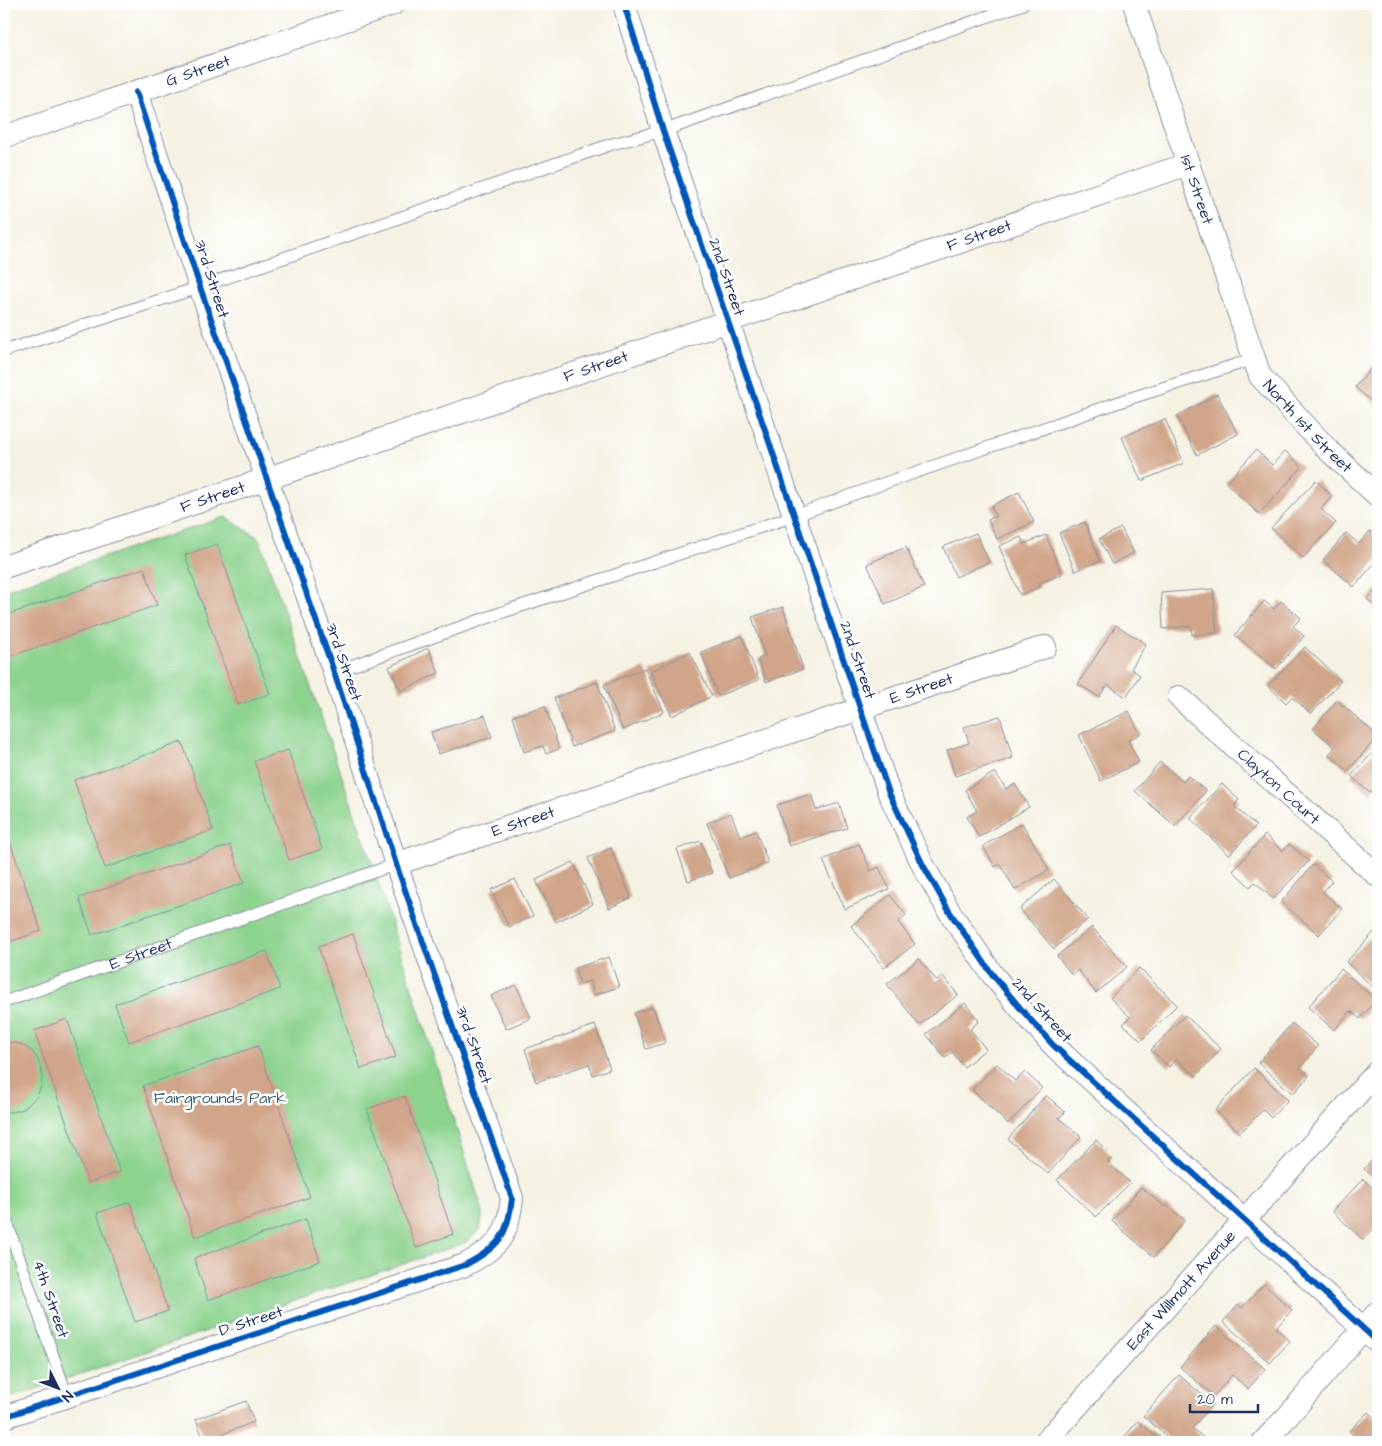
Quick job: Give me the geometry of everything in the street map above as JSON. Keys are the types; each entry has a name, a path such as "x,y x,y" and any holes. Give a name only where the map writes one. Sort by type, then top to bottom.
{"street":[{"name":"G Street","path":"4,136 393,4"},
{"name":"2nd Street","path":"624,4 663,131 860,710 889,793 923,865 949,911 992,974 1053,1045 1371,1335"},
{"name":"1st Street","path":"1134,4 1257,368"},
{"name":"3rd Street","path":"136,92 200,287 334,672 396,864 512,1198 510,1220 500,1240"},
{"name":"F Street","path":"4,567 1188,164"},
{"name":"North 1st Street","path":"1257,368 1326,448 1378,496"},
{"name":"E Street","path":"396,864 1045,647"},
{"name":"Clayton Court","path":"1178,697 1378,876"},
{"name":"East Willmott Avenue","path":"1044,1442 1378,1071"},
{"name":"D Street","path":"4,1417 465,1265 483,1256 500,1240"},
{"path":"1263,1442 1371,1335 1378,1312"}],"lane":[{"path":"4,351 200,287 612,144 663,131 1023,4"},
{"path":"334,672 536,601 794,516 1128,400 1257,368"},
{"name":"E Street","path":"4,1002 396,864"},
{"name":"4th Street","path":"4,1214 67,1396"}],"green space":[{"name":"Fairgrounds Park","path":"225,517 259,538 371,860 483,1212 480,1230 465,1243 4,1400 4,590"}],"building":[{"path":"1378,360 1378,407 1355,387"},
{"path":"1217,394 1238,434 1197,455 1177,416"},
{"path":"1165,419 1184,463 1141,481 1122,437"},
{"path":"1256,450 1272,465 1285,451 1302,467 1259,514 1226,483"},
{"path":"1316,480 1332,496 1321,509 1336,523 1303,558 1271,528"},
{"path":"1019,492 1034,522 997,539 988,520 996,516 991,506"},
{"path":"1085,522 1100,561 1075,571 1059,533"},
{"path":"1121,528 1134,553 1112,564 1099,539"},
{"path":"1370,531 1378,538 1378,559 1354,587 1323,560 1346,533 1359,544"},
{"path":"976,533 989,562 956,577 943,547"},
{"path":"1046,535 1062,574 1038,584 1040,587 1020,595 999,546 1021,537 1024,544"},
{"path":"217,544 270,694 238,705 185,555"},
{"path":"906,547 924,587 885,604 867,564"},
{"path":"144,568 157,605 6,658 4,653 4,616"},
{"path":"1378,588 1378,610 1367,599"},
{"path":"1213,589 1217,633 1192,635 1191,626 1163,629 1161,593"},
{"path":"1264,601 1274,609 1281,601 1301,618 1293,626 1304,636 1276,669 1235,635"},
{"path":"783,607 803,669 766,682 758,659 765,656 752,617"},
{"path":"1116,625 1146,644 1131,669 1140,675 1126,697 1108,685 1099,697 1078,684"},
{"path":"742,636 759,680 718,696 701,652"},
{"path":"1305,647 1341,681 1311,714 1292,697 1286,703 1268,686"},
{"path":"428,648 439,673 401,691 389,667"},
{"path":"690,652 712,696 672,716 650,672"},
{"path":"645,668 664,712 623,730 604,685"},
{"path":"597,682 615,731 572,747 554,698"},
{"path":"1337,700 1378,736 1348,771 1329,754 1335,747 1313,729"},
{"path":"545,706 559,749 546,754 543,746 524,752 513,716"},
{"path":"1129,711 1140,734 1128,740 1139,762 1101,781 1079,735"},
{"path":"485,715 492,737 438,754 431,732"},
{"path":"1000,716 1013,758 955,776 947,750 969,743 964,727"},
{"path":"182,742 213,830 105,868 74,780"},
{"path":"1378,747 1378,783 1370,793 1351,776"},
{"path":"288,750 322,849 289,860 254,761"},
{"path":"1160,762 1183,782 1188,776 1206,791 1175,826 1135,791"},
{"path":"995,772 1006,789 1015,784 1029,807 979,837 967,817 977,811 965,790"},
{"path":"1222,784 1239,800 1234,806 1256,826 1229,855 1190,818"},
{"path":"811,794 816,810 839,803 847,828 789,846 777,805"},
{"path":"731,813 740,837 756,831 768,863 729,878 707,823"},
{"path":"1022,823 1049,870 1015,890 1000,864 995,867 983,846"},
{"path":"4,825 41,931 6,943 4,936"},
{"path":"1265,835 1283,851 1289,844 1309,861 1273,899 1255,882 1250,887 1233,871"},
{"path":"701,841 712,873 688,881 677,849"},
{"path":"859,844 871,871 879,867 889,889 845,909 823,860"},
{"path":"230,845 244,883 92,935 79,898"},
{"path":"611,848 631,898 609,908 588,858"},
{"path":"573,862 593,904 556,922 536,880"},
{"path":"1313,865 1332,881 1323,892 1342,909 1319,935 1281,902"},
{"path":"515,879 533,916 509,927 491,890"},
{"path":"1054,879 1088,919 1054,949 1020,909"},
{"path":"890,895 906,915 898,922 915,944 884,968 851,926"},
{"path":"1092,927 1127,967 1096,993 1078,970 1072,975 1057,956"},
{"path":"1378,928 1378,992 1346,962"},
{"path":"353,934 396,1057 361,1069 318,946"},
{"path":"267,951 280,989 129,1042 115,1004"},
{"path":"609,957 619,987 594,995 590,981 580,984 575,968"},
{"path":"919,959 937,981 943,976 958,995 919,1025 887,984"},
{"path":"1139,968 1177,1005 1141,1041 1123,1024 1130,1017 1110,998"},
{"path":"1341,969 1376,1000 1360,1019 1351,1011 1334,1030 1308,1007"},
{"path":"516,985 531,1018 506,1029 491,996"},
{"path":"965,1003 979,1021 970,1029 986,1049 964,1067 952,1052 945,1058 926,1034"},
{"path":"653,1007 665,1043 646,1049 634,1013"},
{"path":"1185,1015 1221,1049 1196,1076 1176,1059 1169,1067 1151,1050"},
{"path":"67,1019 120,1172 88,1183 34,1031"},
{"path":"1292,1023 1318,1046 1300,1068 1309,1076 1293,1094 1258,1063"},
{"path":"595,1025 610,1069 593,1075 589,1064 536,1082 525,1049"},
{"path":"4,1041 20,1044 31,1050 38,1060 42,1072 42,1084 37,1096 24,1109 12,1112 4,1112"},
{"path":"258,1046 310,1197 195,1237 143,1086"},
{"path":"997,1064 1015,1081 1025,1072 1042,1088 1008,1124 972,1090"},
{"path":"1254,1068 1288,1100 1271,1118 1263,1110 1240,1133 1215,1110"},
{"path":"1046,1095 1065,1112 1059,1118 1081,1137 1048,1174 1008,1139"},
{"path":"405,1096 453,1234 416,1248 367,1109"},
{"path":"1096,1140 1113,1157 1108,1162 1130,1183 1096,1217 1057,1180"},
{"path":"1378,1153 1378,1181 1364,1169"},
{"path":"1363,1179 1378,1193 1378,1234 1373,1229 1363,1240 1332,1211"},
{"path":"1141,1187 1165,1207 1166,1205 1185,1220 1154,1257 1112,1221"},
{"path":"130,1202 168,1311 135,1322 97,1213"},
{"path":"306,1219 320,1261 208,1300 194,1258"},
{"path":"1264,1284 1292,1310 1276,1328 1290,1341 1270,1363 1223,1322 1238,1305 1242,1308"},
{"path":"1216,1326 1265,1369 1248,1389 1232,1375 1214,1396 1180,1367"},
{"path":"1179,1375 1213,1404 1192,1428 1205,1439 1202,1442 1173,1442 1143,1416"},
{"path":"246,1401 254,1422 204,1441 196,1419"},
{"path":"1368,1412 1375,1419 1378,1416 1378,1442 1360,1442 1349,1431"},
{"path":"1138,1421 1163,1442 1120,1442"}],"cycle path":[{"path":"624,4 663,131 889,793 923,865 949,911 992,974 1053,1045 1378,1342"},
{"path":"4,1417 465,1265 477,1259 500,1239 508,1222 512,1198 396,864 334,672 200,287 136,92"}]}
